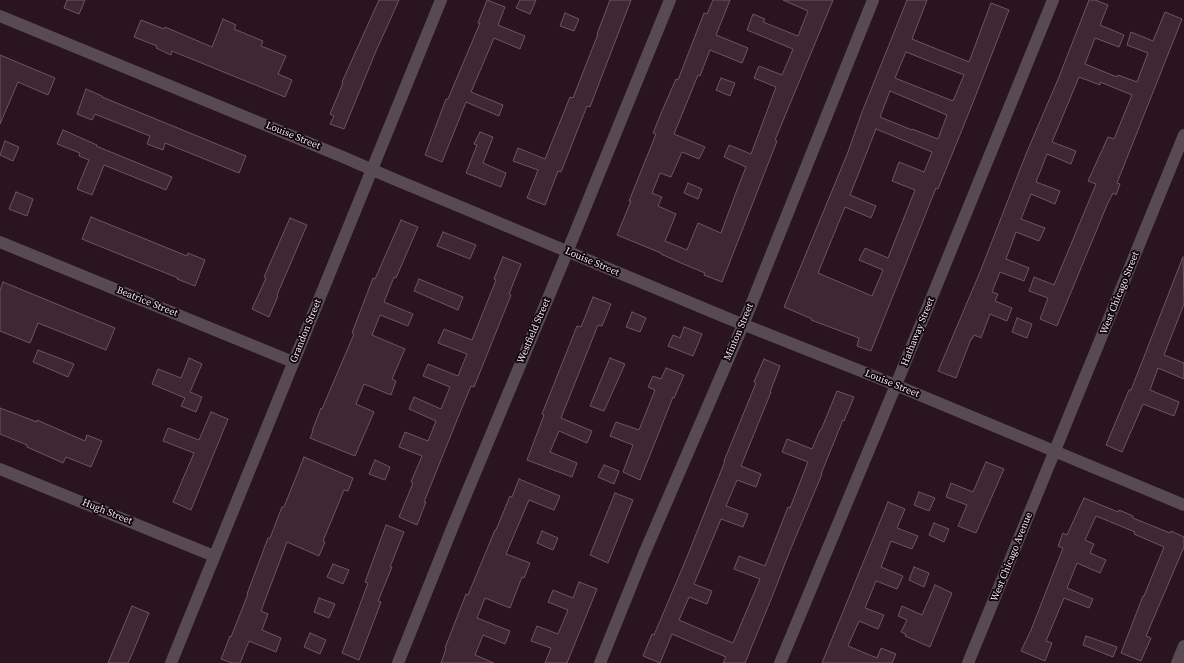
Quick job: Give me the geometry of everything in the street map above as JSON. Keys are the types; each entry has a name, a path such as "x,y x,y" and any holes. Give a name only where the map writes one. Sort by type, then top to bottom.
{"street":[{"name":"Grandon Street","path":"171,663 441,0"},
{"name":"Westfield Street","path":"398,663 670,0"},
{"name":"Minton Street","path":"600,663 644,554 743,324 873,0"},
{"name":"Hathaway Street","path":"780,663 896,385 1053,0"},
{"name":"Louise Street","path":"0,16 1184,505"},
{"name":"West Chicago Street","path":"1055,451 1184,136"},
{"name":"Beatrice Street","path":"0,242 293,362"},
{"name":"West Chicago Avenue","path":"968,663 1055,451"},
{"name":"Hugh Street","path":"0,469 214,556"},
{"path":"1177,663 1184,646"}],"building":[{"path":"67,0 85,0 79,14 64,8"},
{"path":"379,0 399,0 344,129 330,124 334,116 330,114 343,83 342,82"},
{"path":"487,0 505,7 498,25 525,36 520,49 494,38 471,92 503,105 499,116 466,102 442,162 425,155 446,99 448,99 480,23 478,23"},
{"path":"520,0 536,0 530,14 516,8"},
{"path":"610,0 631,0 590,107 587,106 561,172 558,171 545,205 527,198 538,170 513,161 518,148 545,159 570,97 573,98"},
{"path":"713,0 730,0 716,35 748,48 742,63 710,50 674,134 705,147 699,159 682,152 671,177 660,173 652,193 662,197 658,206 676,214 665,241 687,250 698,223 721,233 746,167 724,157 729,145 751,154 776,87 754,78 759,66 782,75 793,49 747,30 753,14 765,19 763,22 798,36 808,11 783,0 833,0 775,140 777,141 722,282 704,275 705,273 661,253 617,235 656,134 653,133 676,79 678,80 704,13 707,14"},
{"path":"907,0 927,0 912,39 969,62 991,3 1009,10 970,110 938,189 936,188 871,351 857,346 859,338 811,320 812,319 784,307 848,152 862,112","holes":["906,52 964,75 953,101 895,78","890,91 947,115 938,139 880,117","876,129 932,152 924,172 899,162 892,181 915,190 888,258 865,248 859,260 883,270 872,296 818,273 845,207 871,218 876,206 850,195"]},
{"path":"1089,0 1095,0 1108,5 1100,25 1124,35 1119,47 1095,38 1085,64 1117,77 1118,75 1137,82 1148,53 1127,45 1131,32 1153,41 1165,12 1182,19 1117,183 1120,184 1116,195 1113,193 1107,205 1057,326 1040,319 1048,298 1029,291 1034,277 1054,285 1096,184 1088,181 1108,137 1114,139 1132,95 1100,82 1100,85 1079,77 1052,142 1076,151 1071,164 1047,154 1036,182 1060,191 1055,204 1031,194 1021,219 1045,228 1039,241 1016,232 1006,259 1029,268 1024,281 1000,272 992,292 998,294 995,301 1012,308 1007,321 990,314 981,338 974,335 971,339 956,378 938,371 980,272"},
{"path":"565,13 579,19 574,31 560,26"},
{"path":"223,19 236,25 234,29 263,41 261,46 286,56 278,74 292,80 285,97 172,51 171,55 156,48 157,46 134,37 141,20 164,29 165,27 212,47"},
{"path":"0,55 55,78 48,95 18,82 0,124"},
{"path":"721,78 735,83 730,96 716,90"},
{"path":"86,89 246,156 239,173 165,143 163,150 147,144 150,136 95,114 92,120 77,114"},
{"path":"63,130 97,145 96,146 172,177 166,190 104,165 92,195 77,189 89,160 79,156 80,153 57,144"},
{"path":"480,132 493,137 483,163 506,173 501,187 466,173 477,145 474,144"},
{"path":"5,141 19,147 13,161 0,155"},
{"path":"688,183 702,189 698,199 684,193"},
{"path":"16,192 33,199 27,216 9,209"},
{"path":"91,217 187,256 188,253 205,260 195,286 82,239"},
{"path":"290,218 307,225 269,317 252,309 266,278 264,277"},
{"path":"401,220 418,227 396,278 394,277 384,302 413,314 408,326 380,315 372,335 405,349 392,379 396,381 391,395 364,384 356,404 374,412 355,456 310,438 321,408 322,409 354,334 352,333 373,278 375,279"},
{"path":"443,232 476,245 470,259 437,246"},
{"path":"503,257 521,264 509,294 511,295 474,387 471,386 457,420 424,502 426,502 417,525 399,517 422,456 399,447 405,432 428,441 436,421 409,409 414,397 441,409 450,387 423,376 428,364 458,376 467,354 438,343 444,329 472,340 496,280 494,279"},
{"path":"1183,257 1184,304 1164,355 1184,363 1184,379 1158,368 1150,390 1179,402 1174,416 1143,404 1122,452 1106,445 1129,390 1131,390"},
{"path":"419,279 463,297 458,310 414,291"},
{"path":"3,282 115,328 106,350 38,323 30,343 0,331 0,290"},
{"path":"593,297 611,304 602,326 598,325 561,418 592,431 587,443 559,431 550,452 577,463 572,477 527,460 544,415 542,414 577,326 581,327"},
{"path":"632,312 646,318 640,332 626,327"},
{"path":"1017,318 1032,324 1027,338 1012,332"},
{"path":"684,327 702,334 693,356 668,346 673,335 680,338"},
{"path":"38,350 74,364 68,377 33,362"},
{"path":"189,358 202,364 190,392 202,397 196,412 181,406 185,398 152,384 158,369 181,378"},
{"path":"610,358 625,364 604,411 590,406"},
{"path":"764,359 780,366 741,466 761,474 756,487 737,480 726,506 748,514 743,527 721,519 694,584 712,591 707,604 689,597 679,620 733,643 760,579 734,569 739,556 765,566 788,507 790,508 808,462 782,452 787,439 812,449 837,391 854,397 844,421 843,420 745,663 723,663 726,657 672,634 660,663 643,656 652,634 654,635 687,557 756,383 754,382"},
{"path":"666,368 684,375 674,398 673,397 640,480 623,472 633,445 610,436 616,422 639,430 655,390 648,387 653,376 661,379"},
{"path":"0,408 37,422 37,420 85,441 87,435 102,441 91,467 66,457 63,463 27,447 27,445 0,434"},
{"path":"211,412 228,419 191,510 173,502 194,453 163,441 168,428 199,440"},
{"path":"304,457 353,478 348,491 344,490 323,541 325,542 319,556 287,542 261,611 268,614 262,630 281,638 276,652 249,641 240,663 232,663 221,659 248,594 268,538 270,538 282,507 284,507"},
{"path":"375,460 390,467 385,480 369,474"},
{"path":"986,462 1004,469 976,533 958,526 967,505 946,497 951,483 973,492"},
{"path":"604,465 619,471 614,484 598,477"},
{"path":"519,479 560,496 554,510 529,500 506,554 530,563 524,578 522,577 510,608 485,598 477,618 510,631 505,644 483,635 475,655 494,663 441,663 446,649 445,648 466,594 468,595 495,530 510,496 512,497"},
{"path":"919,492 935,498 929,511 914,505"},
{"path":"615,493 633,500 608,563 590,555"},
{"path":"1084,498 1118,512 1119,510 1133,516 1133,518 1184,537 1184,547 1146,636 1151,638 1141,661 1121,653 1164,547 1134,534 1135,532 1096,516 1085,540 1094,544 1090,553 1106,560 1100,573 1077,563 1067,588 1093,599 1089,608 1064,598 1046,641 1052,643 1045,661 1021,651 1031,630 1063,548 1058,546 1063,533 1067,535"},
{"path":"888,502 905,509 897,528 918,536 912,549 891,541 881,567 903,576 897,589 876,581 865,608 884,615 878,629 859,621 848,646 877,658 881,648 896,654 892,663 822,663"},
{"path":"934,523 949,529 944,542 929,535"},
{"path":"386,525 404,532 378,601 381,602 359,660 342,653 368,583 365,582"},
{"path":"542,531 558,538 553,550 537,543"},
{"path":"333,564 349,570 343,584 327,577"},
{"path":"914,567 929,573 924,587 909,580"},
{"path":"579,582 597,589 567,663 545,663 551,648 531,641 537,626 558,634 568,610 548,602 553,590 573,598"},
{"path":"935,585 952,593 930,647 905,636 906,634 901,632 907,620 898,616 902,606 922,615"},
{"path":"319,598 335,604 329,618 314,612"},
{"path":"132,606 149,613 133,652 128,663 108,663"},
{"path":"310,633 326,640 320,654 304,647"},
{"path":"1086,636 1117,647 1113,657 1083,645"}]}
